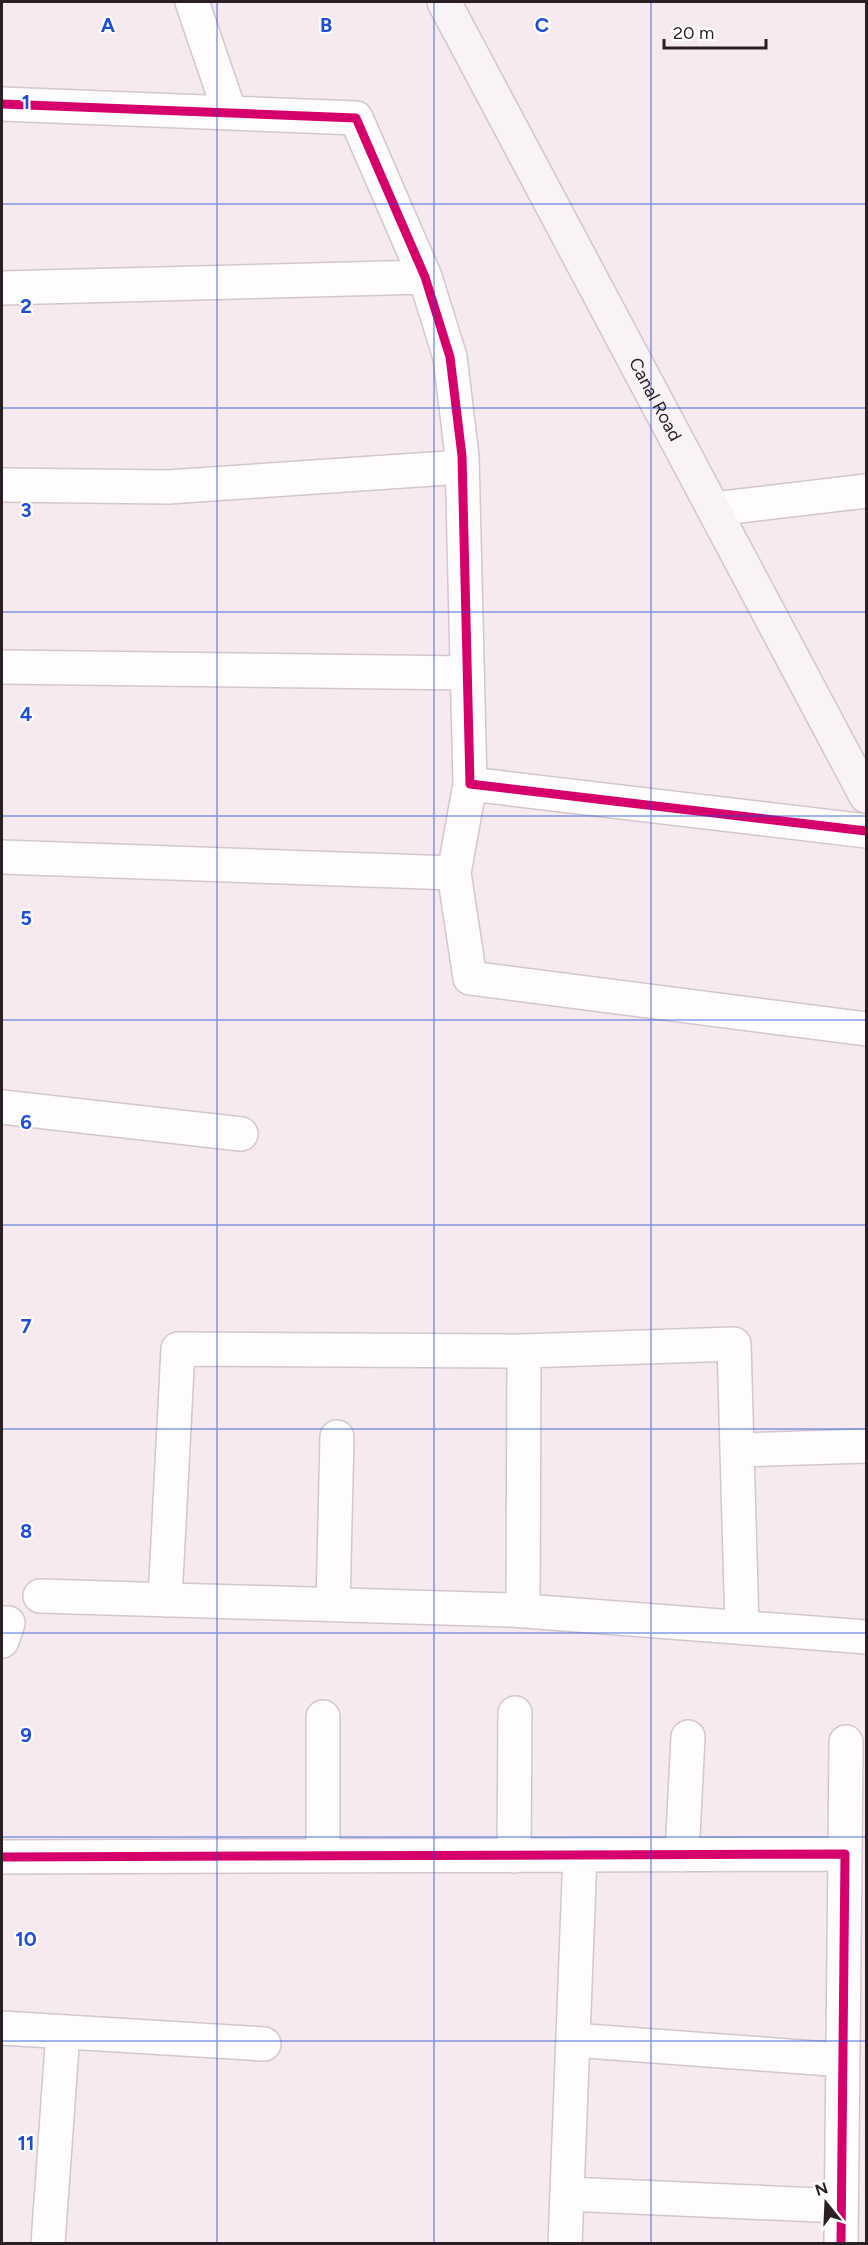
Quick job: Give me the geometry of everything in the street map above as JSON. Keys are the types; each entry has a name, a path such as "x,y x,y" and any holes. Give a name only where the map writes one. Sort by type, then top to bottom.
{"street":[{"path":"192,2 230,114"},
{"name":"Canal Road","path":"444,2 867,796"},
{"path":"2,104 357,118 425,277 450,357 462,467 470,784 454,873 470,978 867,1029"},
{"path":"2,288 425,277"},
{"path":"2,485 168,487 462,467"},
{"path":"714,509 867,490"},
{"path":"2,667 467,673"},
{"path":"470,784 867,831"},
{"path":"2,857 454,873"},
{"path":"2,1107 241,1134"},
{"path":"165,1600 178,1349 524,1351 734,1344 741,1627"},
{"path":"523,1611 524,1351"},
{"path":"333,1605 337,1437"},
{"path":"737,1450 867,1446"},
{"path":"40,1596 523,1611 867,1637"},
{"path":"2,1623 8,1623 2,1641"},
{"path":"514,1856 515,1713"},
{"path":"323,1717 323,1856"},
{"path":"682,1855 688,1737"},
{"path":"841,2244 846,1742"},
{"path":"2,1857 846,1854"},
{"path":"565,2244 580,1856"},
{"path":"2,2028 264,2044"},
{"path":"48,2244 63,2032"},
{"path":"573,2040 843,2060"},
{"path":"567,2194 841,2206"}],"cycle path":[{"path":"2,104 356,118 425,277 450,357 462,456 470,784 866,831"},
{"path":"2,1857 845,1854 841,2244"}]}
